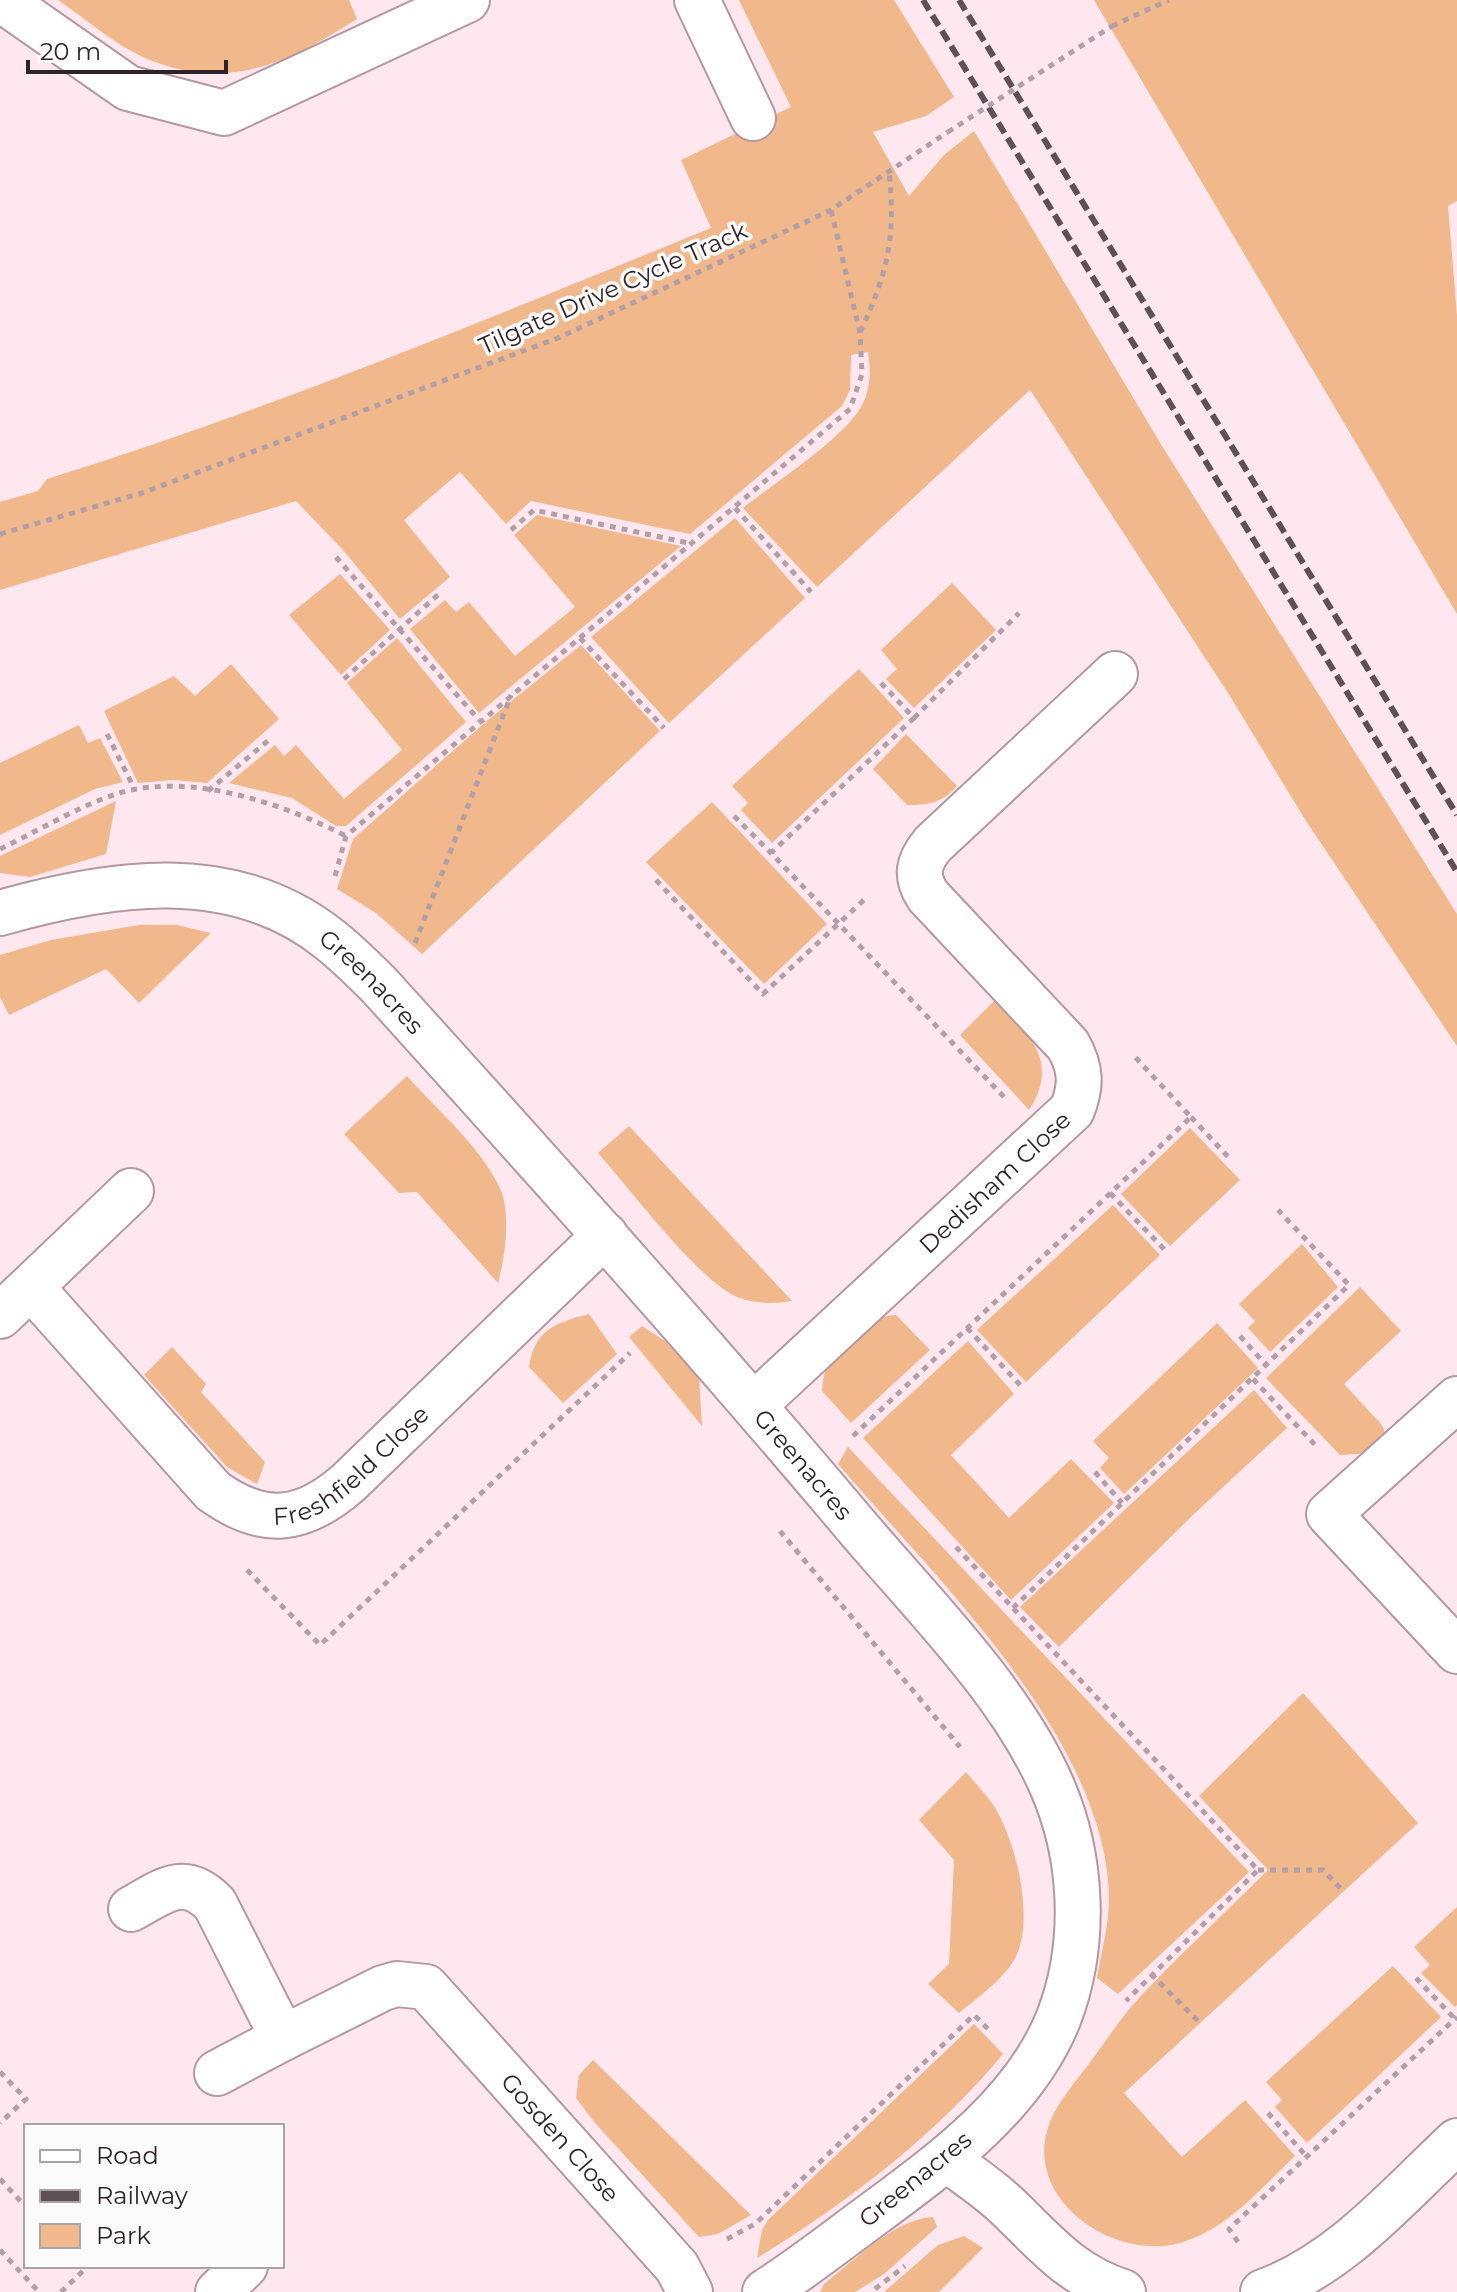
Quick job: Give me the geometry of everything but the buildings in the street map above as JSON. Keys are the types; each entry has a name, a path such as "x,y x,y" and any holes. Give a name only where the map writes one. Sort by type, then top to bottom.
{"street":[{"path":"2,0 128,88 224,113 467,0"},
{"path":"697,0 753,118"},
{"path":"918,872 922,857 1115,674"},
{"name":"Dedisham Close","path":"754,1405 1072,1110 1079,1093 1078,1062 1068,1045 928,896 918,872"},
{"name":"Greenacres","path":"0,913 106,888 149,884 201,886 248,896 290,914 328,938 379,985 754,1405 978,1672 1016,1722 1050,1782 1070,1835 1078,1899 1074,1959 1059,2017 1032,2068 947,2159 765,2292"},
{"path":"15,1302 131,1191"},
{"name":"Freshfield Close","path":"15,1302 91,1353 213,1491 241,1511 265,1515 301,1513 327,1501 348,1483 605,1235"},
{"path":"1457,1399 1343,1502 1457,1651"},
{"path":"131,1909 171,1888 185,1885 203,1891 215,1904 283,2038 217,2073"},
{"name":"Gosden Close","path":"283,2038 383,1988 397,1984 426,1987 684,2280"},
{"path":"1266,2291 1307,2271 1343,2247 1457,2141"},
{"path":"947,2159 1004,2204 1052,2253 1079,2272 1123,2292"},
{"path":"218,2292 243,2268"}],"path":[{"name":"Tilgate Drive Cycle Track","path":"0,534 142,493 558,338 831,210 1112,26 1169,0"},
{"path":"860,333 883,283 894,216 889,171"},
{"path":"331,892 346,836 479,720 693,544 850,409 862,374 860,333 831,210"},
{"path":"735,508 811,592"},
{"path":"511,530 534,510 693,544"},
{"path":"336,557 479,720"},
{"path":"344,679 439,594"},
{"path":"914,718 1019,613"},
{"path":"580,637 664,728"},
{"path":"379,985 410,955 513,692"},
{"path":"107,734 136,791"},
{"path":"208,791 270,739"},
{"path":"0,849 116,794 136,791 208,791 258,798 346,836"},
{"path":"734,816 771,853"},
{"path":"656,880 763,994 885,880 918,872"},
{"path":"1191,1117 1231,1160"},
{"path":"1110,1193 1165,1250"},
{"path":"1013,1608 1349,1285 1278,1210"},
{"path":"967,1328 1022,1387"},
{"path":"1240,1336 1267,1366"},
{"path":"622,1341 641,1364"},
{"path":"1253,1379 1343,1502"},
{"path":"1095,1472 1122,1503"},
{"path":"772,1522 964,1752"},
{"path":"1258,1870 1323,1870 1343,1891"},
{"path":"1151,1974 1200,2023"},
{"path":"1266,2291 1229,2229 1456,2018 1416,1978"},
{"path":"684,2280 755,2224 974,2015 1032,2068"},
{"path":"0,2072 26,2099 0,2123"},
{"path":"1268,2113 1307,2157"},
{"path":"0,2179 24,2205"},
{"path":"0,2250 39,2292"},
{"path":"870,2292 913,2259"},
{"path":"61,2292 84,2268"}],"green space":[{"path":"58,0 349,0 357,19 281,60 230,73 203,73 175,68 134,53"},
{"path":"739,0 894,0 954,97 926,116 873,132 909,196 944,155 974,131 1162,446 1457,914 1457,1046 1306,821 1228,693 1030,390 817,587 743,508 807,460 852,419 864,401 868,387 868,352 851,355 850,390 842,406 690,534 531,501 506,524 460,472 404,520 450,577 400,619 343,550 296,501 0,590 0,502 38,491 47,479 215,423 382,361 711,228 681,160 791,107"},
{"path":"1094,0 1457,0 1457,201 1448,206 1457,316 1457,614"},
{"path":"537,515 681,546 479,713 410,629 445,600 456,612 469,602 515,656 575,607 514,535"},
{"path":"735,518 805,598 669,723 591,637"},
{"path":"340,574 390,630 341,675 289,615"},
{"path":"952,583 996,630 914,708 886,679 897,669 881,650"},
{"path":"397,638 466,722 346,826 336,826 292,798 229,783 275,745 284,756 296,745 344,799 402,750 347,683"},
{"path":"581,645 660,731 422,954 376,913 337,889 353,839 488,720"},
{"path":"231,664 279,719 207,783 173,780 138,783 104,711 174,676 195,696"},
{"path":"859,669 904,718 772,843 741,810 748,803 732,786"},
{"path":"79,725 88,743 100,738 123,782 95,789 0,835 0,763"},
{"path":"906,734 957,786 951,792 929,803 907,805 873,769"},
{"path":"116,801 106,854 30,877 0,873 0,856"},
{"path":"712,802 827,924 764,984 646,862"},
{"path":"139,925 177,925 211,933 139,1003 106,969 9,1015 0,997 0,955 51,940"},
{"path":"994,1001 1019,1025 1037,1050 1042,1077 1029,1110 960,1035"},
{"path":"407,1076 469,1142 499,1186 506,1221 505,1248 498,1283 417,1192 399,1193 344,1134"},
{"path":"629,1126 792,1301 764,1303 737,1297 721,1287 684,1253 598,1153"},
{"path":"1190,1128 1240,1180 1170,1246 1121,1194"},
{"path":"1113,1205 1160,1255 1026,1382 977,1330"},
{"path":"1302,1244 1338,1287 1270,1352 1248,1328 1255,1321 1239,1304"},
{"path":"1360,1287 1401,1331 1344,1384 1381,1424 1387,1436 1359,1454 1340,1455 1266,1378"},
{"path":"589,1314 617,1354 563,1403 529,1367 532,1354 541,1336 548,1330"},
{"path":"896,1315 930,1350 851,1423 822,1391 828,1363 856,1329 882,1317"},
{"path":"1217,1323 1258,1368 1124,1494 1100,1468 1109,1458 1093,1441"},
{"path":"642,1326 665,1341 699,1377 702,1426 629,1337"},
{"path":"968,1341 1014,1394 951,1455 1009,1518 1071,1459 1114,1503 1011,1600 863,1438"},
{"path":"172,1347 206,1384 201,1392 265,1462 257,1484 227,1467 144,1375"},
{"path":"1254,1390 1287,1428 1195,1513 1059,1647 1020,1607"},
{"path":"848,1447 1249,1872 1118,1994 1097,1978 1109,1899 1101,1840 1080,1780 1048,1722 1010,1665 838,1464"},
{"path":"1303,1693 1418,1823 1124,2093 1182,2157 1245,2100 1295,2156 1242,2207 1197,2237 1154,2246 1127,2243 1101,2233 1078,2218 1060,2198 1048,2175 1044,2150 1050,2122 1069,2090 1132,2005 1268,1870 1199,1796"},
{"path":"966,1772 994,1806 1010,1840 1021,1883 1023,1927 1020,1946 1008,1969 959,2013 928,1984 949,1964 954,1860 919,1820"},
{"path":"1457,1907 1455,2007 1421,1973 1430,1965 1414,1947"},
{"path":"1393,1966 1441,2017 1307,2143 1275,2107 1282,2100 1266,2082"},
{"path":"974,2024 1003,2054 977,2084 889,2166 757,2258 762,2230 768,2220"},
{"path":"593,2060 751,2215 718,2234 699,2237 576,2098 579,2075"},
{"path":"933,2217 937,2227 884,2274 855,2292 820,2292 824,2284 889,2233"},
{"path":"964,2236 983,2248 939,2292 884,2292 938,2245"}],"railway":[{"path":"923,0 1457,872"},
{"path":"959,0 1457,815"}]}
